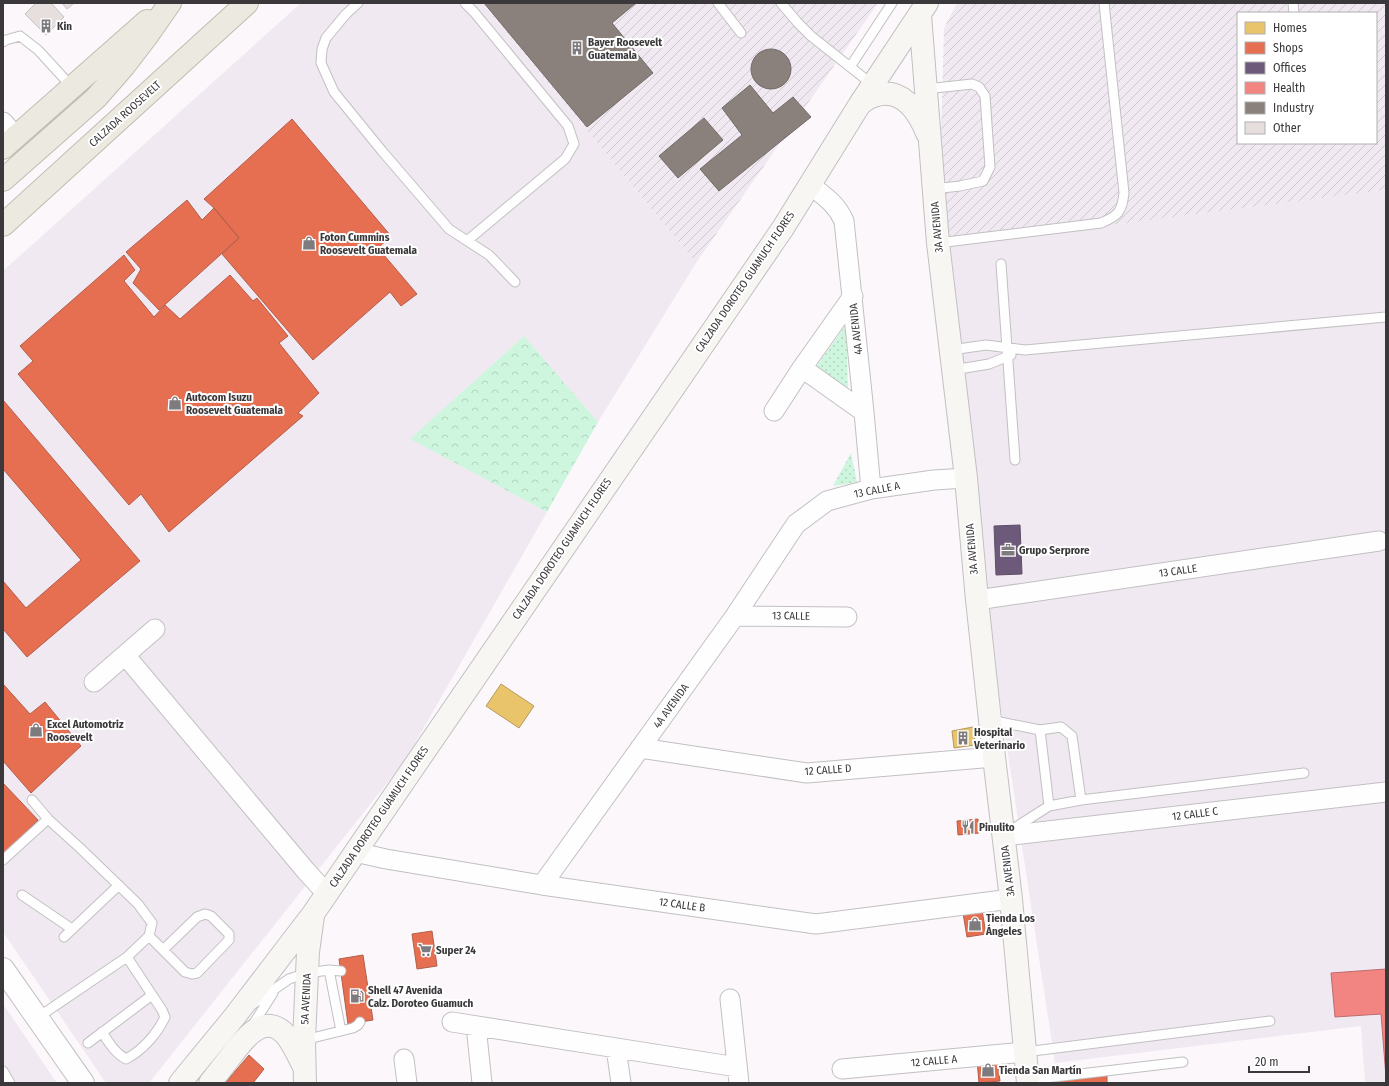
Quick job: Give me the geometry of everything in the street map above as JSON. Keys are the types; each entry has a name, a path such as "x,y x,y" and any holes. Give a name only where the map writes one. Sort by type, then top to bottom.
{"highway":[{"path":"7,136 72,87 168,3"},
{"path":"3,180 96,98 124,66 147,36 168,3"},
{"name":"CALZADA ROOSEVELT","path":"3,224 247,3"}],"main road":[{"name":"3A AVENIDA","path":"924,9 925,89 938,244 966,478 977,600 994,757 1012,899 1028,1082"},
{"name":"CALZADA DOROTEO GUAMUCH FLORES","path":"180,1083 235,1016 327,894 783,228 860,104 924,9"},
{"path":"860,104 879,94 898,96 909,104 917,113 929,139"},
{"name":"5A AVENIDA","path":"304,1074 308,952 313,914"},
{"path":"210,1083 244,1039 257,1028 262,1026 272,1026 286,1036 304,1074"}],"street":[{"name":"4A AVENIDA","path":"809,184 832,202 840,212 844,221 871,489"},
{"path":"774,411 852,296"},
{"path":"802,368 864,412"},
{"name":"13 CALLE A","path":"796,524 827,501 871,489 934,480 966,478"},
{"name":"4A AVENIDA","path":"542,885 735,616 796,524"},
{"name":"13 CALLE","path":"977,600 1379,542"},
{"name":"13 CALLE","path":"735,616 847,617"},
{"path":"94,682 155,629"},
{"path":"125,655 327,894"},
{"name":"12 CALLE D","path":"640,748 807,773 994,757"},
{"name":"12 CALLE C","path":"1004,836 1386,792"},
{"name":"12 CALLE B","path":"355,852 386,859 542,885 816,924 1012,899"},
{"path":"3,969 83,1083"},
{"path":"452,1022 616,1048 738,1075 730,1000"},
{"path":"476,1026 482,1083"},
{"path":"616,1048 621,1083"},
{"name":"12 CALLE A","path":"842,1068 1025,1052"},
{"path":"404,1059 407,1083"}],"lane":[{"path":"358,3 346,14 326,38 322,49 321,64 334,92 449,229 489,255 515,282"},
{"path":"465,3 568,126 574,144 565,159 468,240"},
{"path":"718,3 741,32"},
{"path":"781,3 811,36 873,85"},
{"path":"850,67 892,3"},
{"path":"938,244 1101,223 1115,217 1123,206 1124,193 1104,3"},
{"path":"3,42 20,36 38,50 72,87"},
{"path":"925,89 972,84 979,87 985,96 990,167 983,181 960,186 934,189"},
{"path":"1001,264 1015,460"},
{"path":"952,360 986,345 1007,352 1386,317"},
{"path":"952,360 989,364 1007,352"},
{"path":"990,720 1040,730 1061,727 1072,736 1081,800"},
{"path":"1040,730 1049,806"},
{"path":"1004,836 1049,806 1081,800 1304,773"},
{"path":"32,800 48,819 138,904 152,923 149,936 127,957 37,1018"},
{"path":"3,860 48,819"},
{"path":"64,937 119,885"},
{"path":"22,895 72,929"},
{"path":"149,936 163,950 185,972 192,974 197,973 222,948 229,940 229,934 211,916 205,914 197,917 163,950"},
{"path":"102,1032 112,1048 126,1059 137,1053 157,1032 165,1017 162,1010 127,957"},
{"path":"329,970 341,1031"},
{"path":"235,1016 289,978 307,973 329,970 341,971"},
{"path":"244,1039 274,990"},
{"path":"88,1043 152,995"},
{"path":"1025,1052 1270,1021"},
{"path":"304,1040 353,1028 360,1022"},
{"path":"1028,1082 1183,1062"},
{"path":"3,1071 10,1083"}],"shaded area":[{"path":"301,3 482,3 696,263 598,422 524,336 411,439 547,512 406,759 149,1083 106,1083 3,932 3,271"},
{"name":"Bayer Roosevelt Guatemala","path":"482,3 878,3 696,263"},
{"path":"957,3 1386,3 1386,190 938,247 944,28"},
{"path":"1386,190 1386,1083 1365,1083 1361,1026 1055,1063 966,478 938,247"},
{"path":"3,1004 57,1083 3,1083"}],"green space":[{"path":"846,325 848,390 816,367"},
{"path":"524,336 598,422 547,512 410,439"},
{"path":"851,453 857,482 833,486"}],"building: Homes":[{"path":"501,684 534,706 519,728 486,706"},
{"name":"Hospital Veterinario","path":"973,727 975,745 954,748 952,731"}],"building: Shops":[{"name":"Foton Cummins Roosevelt Guatemala","path":"292,119 391,236 378,248 417,294 401,306 390,292 313,360 222,254 239,238 214,208 204,199"},
{"path":"187,200 202,220 214,208 239,238 159,310 133,283 141,269 126,252"},
{"name":"Autocom Isuzu Roosevelt Guatemala","path":"124,255 135,270 124,281 154,317 165,305 180,319 230,275 253,301 257,298 288,336 279,343 319,393 298,413 303,416 169,532 141,494 129,505 18,374 33,361 20,346"},
{"path":"3,400 140,561 27,657 3,629 3,581 26,608 81,560 3,469"},
{"name":"Excel Automotriz Roosevelt","path":"3,684 30,714 45,702 81,746 31,793 3,761"},
{"path":"3,783 38,820 3,854"},
{"name":"Pinulito","path":"978,819 979,833 958,835 957,821"},
{"name":"Tienda Los Ángeles","path":"982,910 986,934 967,937 963,913"},
{"name":"Super 24","path":"432,931 437,966 417,969 412,934"},
{"name":"Shell 47 Avenida Calz. Doroteo Guamuch","path":"363,955 373,1020 348,1024 339,959"},
{"path":"249,1055 264,1069 253,1083 225,1083"},
{"name":"Tienda San Martín","path":"997,1058 1000,1081 979,1083 977,1060"},
{"path":"1107,1076 1107,1083 1058,1083 1057,1081"}],"building: Offices":[{"name":"Grupo Serprore","path":"1020,525 1022,574 996,575 994,526"}],"building: Health":[{"path":"1386,969 1386,1077 1381,1014 1335,1017 1331,973"}],"building: Industry":[{"name":"Bayer Roosevelt Guatemala","path":"484,3 636,3 612,23 653,73 587,127"},
{"path":"775,49 782,52 788,58 791,69 790,77 782,86 775,89 767,89 760,86 752,77 751,65 754,58 763,50"},
{"path":"750,85 773,113 793,97 811,117 719,191 700,169 742,135 722,108"},
{"path":"704,118 723,140 678,178 659,156"}],"building: Other":[{"name":"Kin","path":"36,3 51,3 64,17 46,35 25,14"},
{"path":"62,3 74,3 67,9"}],"place":[{"name":"Kin","path":"46,26"},
{"name":"Bayer Roosevelt Guatemala","path":"577,48"},
{"name":"Foton Cummins Roosevelt Guatemala","path":"309,243"},
{"name":"Autocom Isuzu Roosevelt Guatemala","path":"175,403"},
{"name":"Grupo Serprore","path":"1008,550"},
{"name":"Excel Automotriz Roosevelt","path":"36,730"},
{"name":"Hospital Veterinario","path":"963,738"},
{"name":"Pinulito","path":"968,827"},
{"name":"Tienda Los Ángeles","path":"975,924"},
{"name":"Super 24","path":"425,950"},
{"name":"Shell 47 Avenida Calz. Doroteo Guamuch","path":"357,996"},
{"name":"Tienda San Martín","path":"988,1070"}]}
